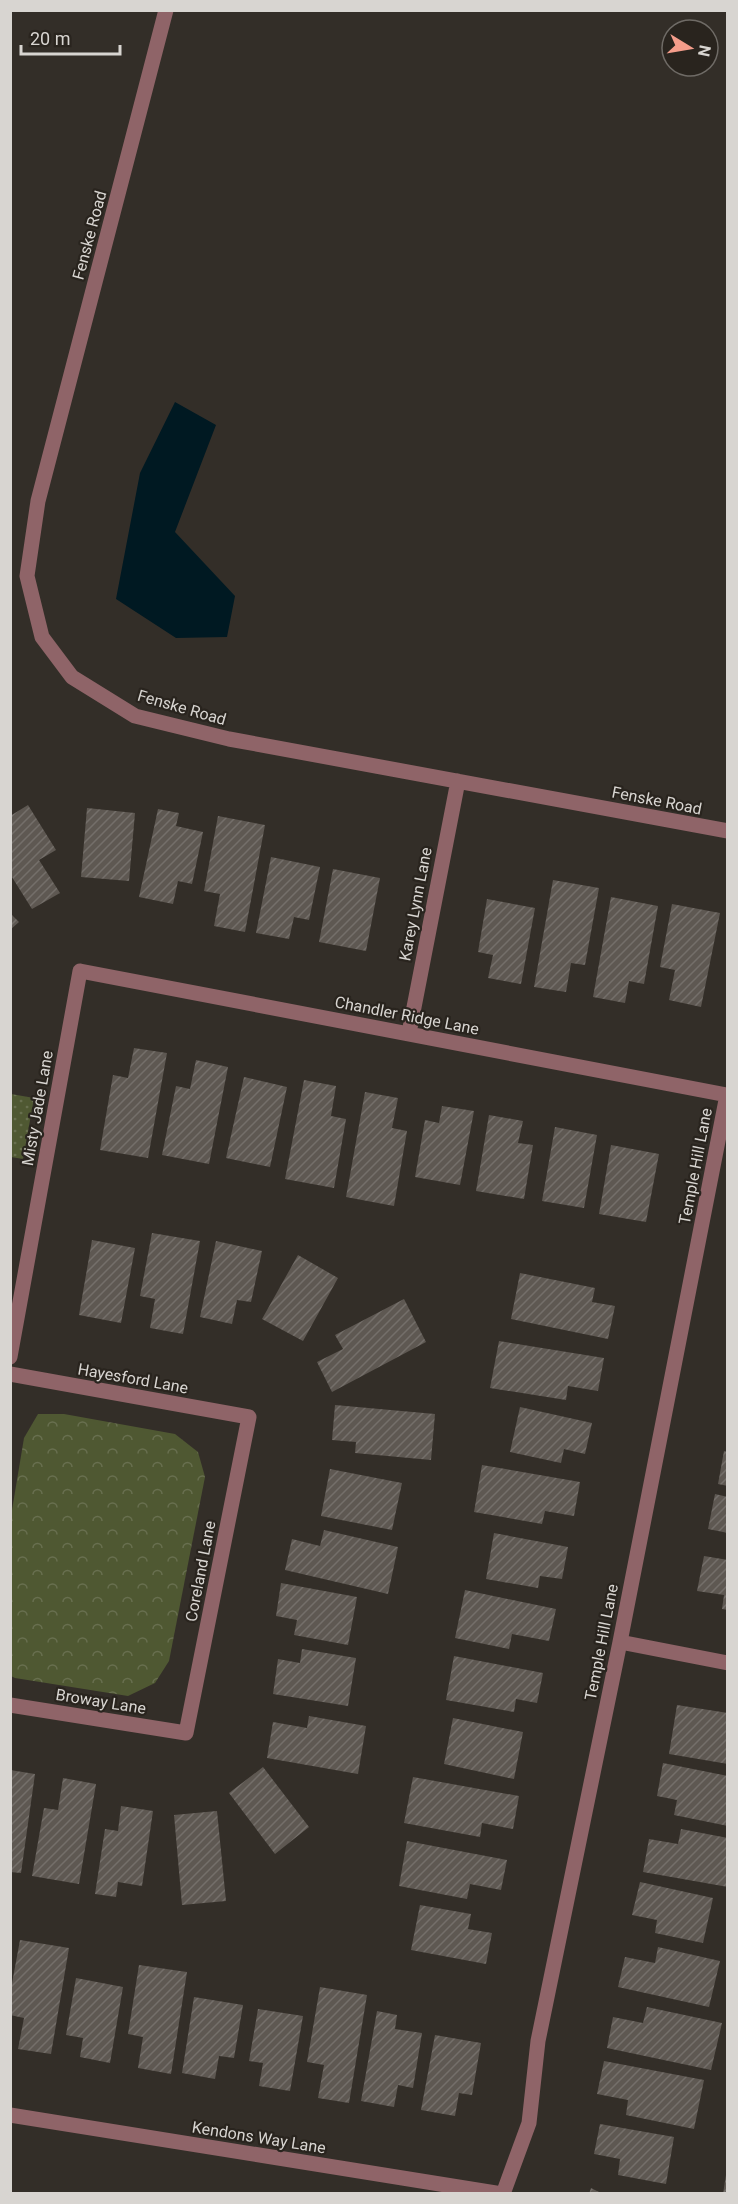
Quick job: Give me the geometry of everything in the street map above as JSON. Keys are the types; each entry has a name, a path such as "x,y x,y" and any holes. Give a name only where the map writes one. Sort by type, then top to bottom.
{"street":[{"name":"Fenske Road","path":"166,10 38,501 27,576 42,637 72,677 135,716 229,739 728,831"},
{"name":"Karey Lynn Lane","path":"409,1033 458,781"},
{"name":"Chandler Ridge Lane","path":"80,971 727,1095"},
{"name":"Misty Jade Lane","path":"10,1357 80,971"},
{"name":"Temple Hill Lane","path":"502,2193 529,2123 538,2041 620,1642 727,1095"},
{"name":"Hayesford Lane","path":"10,1374 249,1417"},
{"name":"Coreland Lane","path":"186,1733 249,1417"},
{"path":"620,1642 728,1663"},
{"name":"Broway Lane","path":"10,1705 186,1733"},
{"name":"Kendons Way Lane","path":"10,2115 502,2193"}],"green space":[{"path":"11,1094 34,1098 23,1159 11,1157"},
{"path":"38,1414 64,1414 175,1434 198,1452 205,1477 169,1661 155,1683 128,1696 11,1676 11,1516 24,1438"}],"water":[{"path":"175,402 216,425 175,532 235,596 227,637 176,638 116,599 140,473"}],"building":[{"path":"28,805 56,850 39,860 60,893 32,909 10,874 10,816"},
{"path":"87,808 135,813 129,881 81,877"},
{"path":"158,809 179,813 176,826 203,832 192,884 178,881 173,904 139,897"},
{"path":"218,816 265,825 245,932 214,926 220,894 204,891"},
{"path":"271,857 320,867 309,920 294,917 289,939 256,933"},
{"path":"333,869 380,878 366,951 319,942"},
{"path":"553,880 599,888 585,965 571,963 566,992 534,987"},
{"path":"611,897 658,906 644,984 629,981 625,1003 593,997"},
{"path":"487,899 535,908 521,984 488,978 493,955 478,952"},
{"path":"672,904 720,913 701,1007 669,1000 675,970 660,967"},
{"path":"10,913 19,922 10,930"},
{"path":"134,1048 167,1053 148,1158 100,1150 113,1075 128,1078"},
{"path":"196,1060 228,1067 209,1164 162,1155 176,1086 190,1089"},
{"path":"244,1077 287,1087 270,1167 226,1158"},
{"path":"304,1080 336,1086 331,1116 346,1119 334,1188 285,1179"},
{"path":"365,1092 398,1098 392,1128 407,1131 394,1206 346,1197"},
{"path":"442,1106 474,1111 460,1185 415,1177 425,1120 439,1123"},
{"path":"489,1115 523,1121 518,1143 533,1145 524,1199 476,1191"},
{"path":"555,1127 597,1135 584,1208 542,1201"},
{"path":"611,1145 659,1154 646,1222 599,1214"},
{"path":"152,1233 200,1241 183,1334 150,1328 155,1299 140,1296"},
{"path":"92,1240 135,1248 121,1323 79,1315"},
{"path":"216,1241 262,1251 251,1302 237,1300 232,1324 200,1317"},
{"path":"298,1255 338,1278 303,1341 262,1319"},
{"path":"520,1273 595,1288 592,1302 615,1306 608,1339 511,1319"},
{"path":"404,1299 426,1342 332,1392 317,1362 343,1349 335,1335"},
{"path":"499,1341 604,1358 598,1391 568,1386 566,1400 490,1388"},
{"path":"335,1405 435,1414 431,1460 355,1453 356,1442 332,1440"},
{"path":"520,1407 592,1423 585,1454 564,1449 561,1463 510,1452"},
{"path":"724,1451 728,1452 728,1486 718,1484"},
{"path":"482,1465 580,1482 574,1516 545,1511 542,1524 474,1512"},
{"path":"330,1469 402,1483 392,1530 321,1516"},
{"path":"715,1494 728,1497 728,1533 708,1529"},
{"path":"324,1530 398,1547 388,1594 285,1570 292,1539 320,1546"},
{"path":"494,1533 568,1547 562,1579 540,1576 538,1588 486,1579"},
{"path":"704,1556 728,1560 728,1610 722,1609 724,1595 697,1591"},
{"path":"281,1583 357,1597 348,1645 294,1635 297,1620 276,1616"},
{"path":"465,1590 556,1609 549,1641 512,1634 509,1649 455,1638"},
{"path":"302,1649 356,1658 348,1706 273,1694 278,1659 300,1663"},
{"path":"454,1656 543,1673 537,1703 516,1699 514,1712 446,1700"},
{"path":"677,1705 728,1713 728,1764 669,1754"},
{"path":"309,1716 366,1726 358,1774 267,1758 273,1722 307,1728"},
{"path":"453,1718 523,1732 514,1779 444,1764"},
{"path":"663,1763 728,1776 728,1826 674,1815 677,1800 657,1796"},
{"path":"263,1767 309,1827 275,1854 229,1793"},
{"path":"10,1770 35,1774 21,1873 10,1872"},
{"path":"413,1777 519,1796 513,1829 482,1823 480,1837 404,1823"},
{"path":"63,1778 96,1784 79,1884 32,1876 44,1808 58,1810"},
{"path":"121,1806 153,1811 142,1886 118,1882 116,1897 95,1894 105,1829 118,1831"},
{"path":"217,1811 226,1901 182,1905 174,1815"},
{"path":"681,1829 728,1838 728,1887 643,1872 649,1839 678,1844"},
{"path":"407,1841 507,1860 501,1890 470,1884 467,1899 399,1886"},
{"path":"640,1882 713,1898 703,1943 655,1933 657,1920 632,1915"},
{"path":"420,1905 471,1914 468,1929 492,1933 486,1964 411,1950"},
{"path":"20,1940 69,1948 51,2054 18,2049 24,2018 10,2015 10,1994"},
{"path":"658,1947 720,1961 709,2007 618,1987 625,1957 655,1963"},
{"path":"139,1965 187,1972 171,2074 138,2068 143,2037 128,2034"},
{"path":"76,1978 123,1987 110,2063 80,2057 83,2038 66,2035"},
{"path":"320,1987 367,1995 349,2103 318,2098 324,2065 307,2062"},
{"path":"194,1997 243,2005 234,2058 219,2056 215,2079 182,2073"},
{"path":"647,2007 722,2023 711,2070 607,2048 613,2017 643,2023"},
{"path":"258,2009 303,2016 290,2091 259,2086 263,2063 249,2061"},
{"path":"377,2011 397,2015 395,2029 422,2033 413,2088 398,2085 394,2107 361,2101"},
{"path":"435,2035 481,2043 472,2095 459,2093 455,2116 421,2110"},
{"path":"604,2061 704,2080 694,2129 626,2115 628,2100 597,2094"},
{"path":"600,2124 674,2137 666,2184 618,2175 620,2159 594,2154"},
{"path":"726,2175 728,2194 723,2194"},
{"path":"591,2188 603,2194 589,2194"}]}
